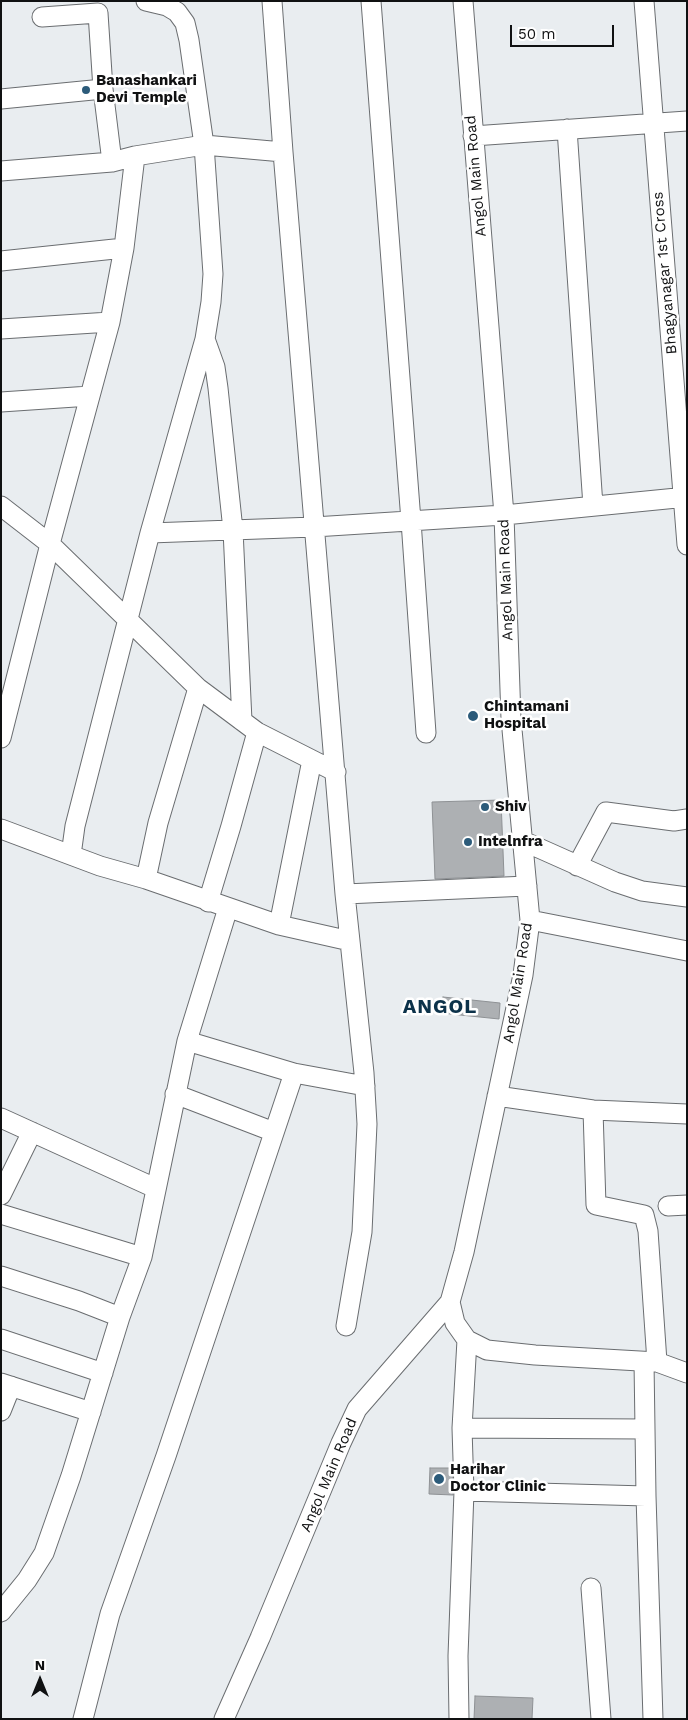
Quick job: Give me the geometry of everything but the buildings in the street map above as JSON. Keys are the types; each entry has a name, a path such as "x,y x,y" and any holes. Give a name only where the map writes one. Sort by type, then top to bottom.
{"street":[{"path":"71,855 75,826 150,533 205,339 211,302 213,274 204,145 189,40 185,23 177,12 167,6 146,1"},
{"path":"272,1 345,894 365,1086 367,1124 362,1232 346,1326"},
{"path":"371,1 426,734"},
{"name":"Angol Main Road","path":"224,1719 357,1408 450,1302 464,1252 523,975 530,920 511,719 504,515 463,1"},
{"name":"Bhagyanagar 1st Cross","path":"644,1 685,497 687,545"},
{"path":"42,17 98,7 103,89 112,162"},
{"path":"1,99 103,89"},
{"path":"473,136 687,120"},
{"path":"567,129 593,506"},
{"path":"1,172 112,162 135,156 204,145 283,152"},
{"path":"1,738 50,544 110,322 124,248 135,156"},
{"path":"1,261 124,248"},
{"path":"1,329 110,322"},
{"path":"205,339 215,367 233,530 242,721"},
{"path":"1,402 90,396"},
{"path":"150,533 504,515 685,497"},
{"path":"1,506 10,511 50,544 198,688 257,732 336,772"},
{"path":"146,879 158,823 198,688"},
{"path":"208,902 257,732"},
{"path":"279,925 312,760"},
{"path":"577,866 606,812 674,821 687,819"},
{"path":"1,829 100,866 146,879 279,925 350,941"},
{"path":"523,841 615,882 642,891 687,897"},
{"path":"345,894 527,886"},
{"path":"1,1612 27,1580 44,1553 91,1412 120,1317 142,1257 187,1041 228,908"},
{"path":"530,920 687,951"},
{"path":"187,1041 294,1073 365,1086"},
{"path":"83,1719 110,1614 166,1456 294,1073"},
{"path":"175,1094 274,1132"},
{"path":"497,1096 593,1110 687,1114"},
{"path":"593,1110 596,1205 644,1215 648,1231 651,1362 645,1429 653,1719"},
{"path":"1,1118 155,1188"},
{"path":"1,1195 32,1132"},
{"path":"1,1214 142,1257"},
{"path":"1,1276 79,1301 120,1317"},
{"path":"450,1302 455,1323 467,1340 487,1350 651,1362 687,1373"},
{"path":"1,1339 103,1373"},
{"path":"459,1719 458,1656 464,1491 462,1428 467,1340"},
{"path":"1,1411 6,1384 91,1412"},
{"path":"462,1428 645,1429"},
{"path":"464,1491 646,1496"},
{"path":"591,1588 601,1719"}],"place":[{"name":"Banashankari Devi Temple","path":"86,90"},
{"name":"Chintamani Hospital","path":"473,716"},
{"name":"Shiv","path":"485,807"},
{"name":"Intelnfra","path":"468,842"},
{"name":"Harihar Doctor Clinic","path":"439,1479"}],"district":[{"name":"ANGOL","path":"440,1007"}]}
